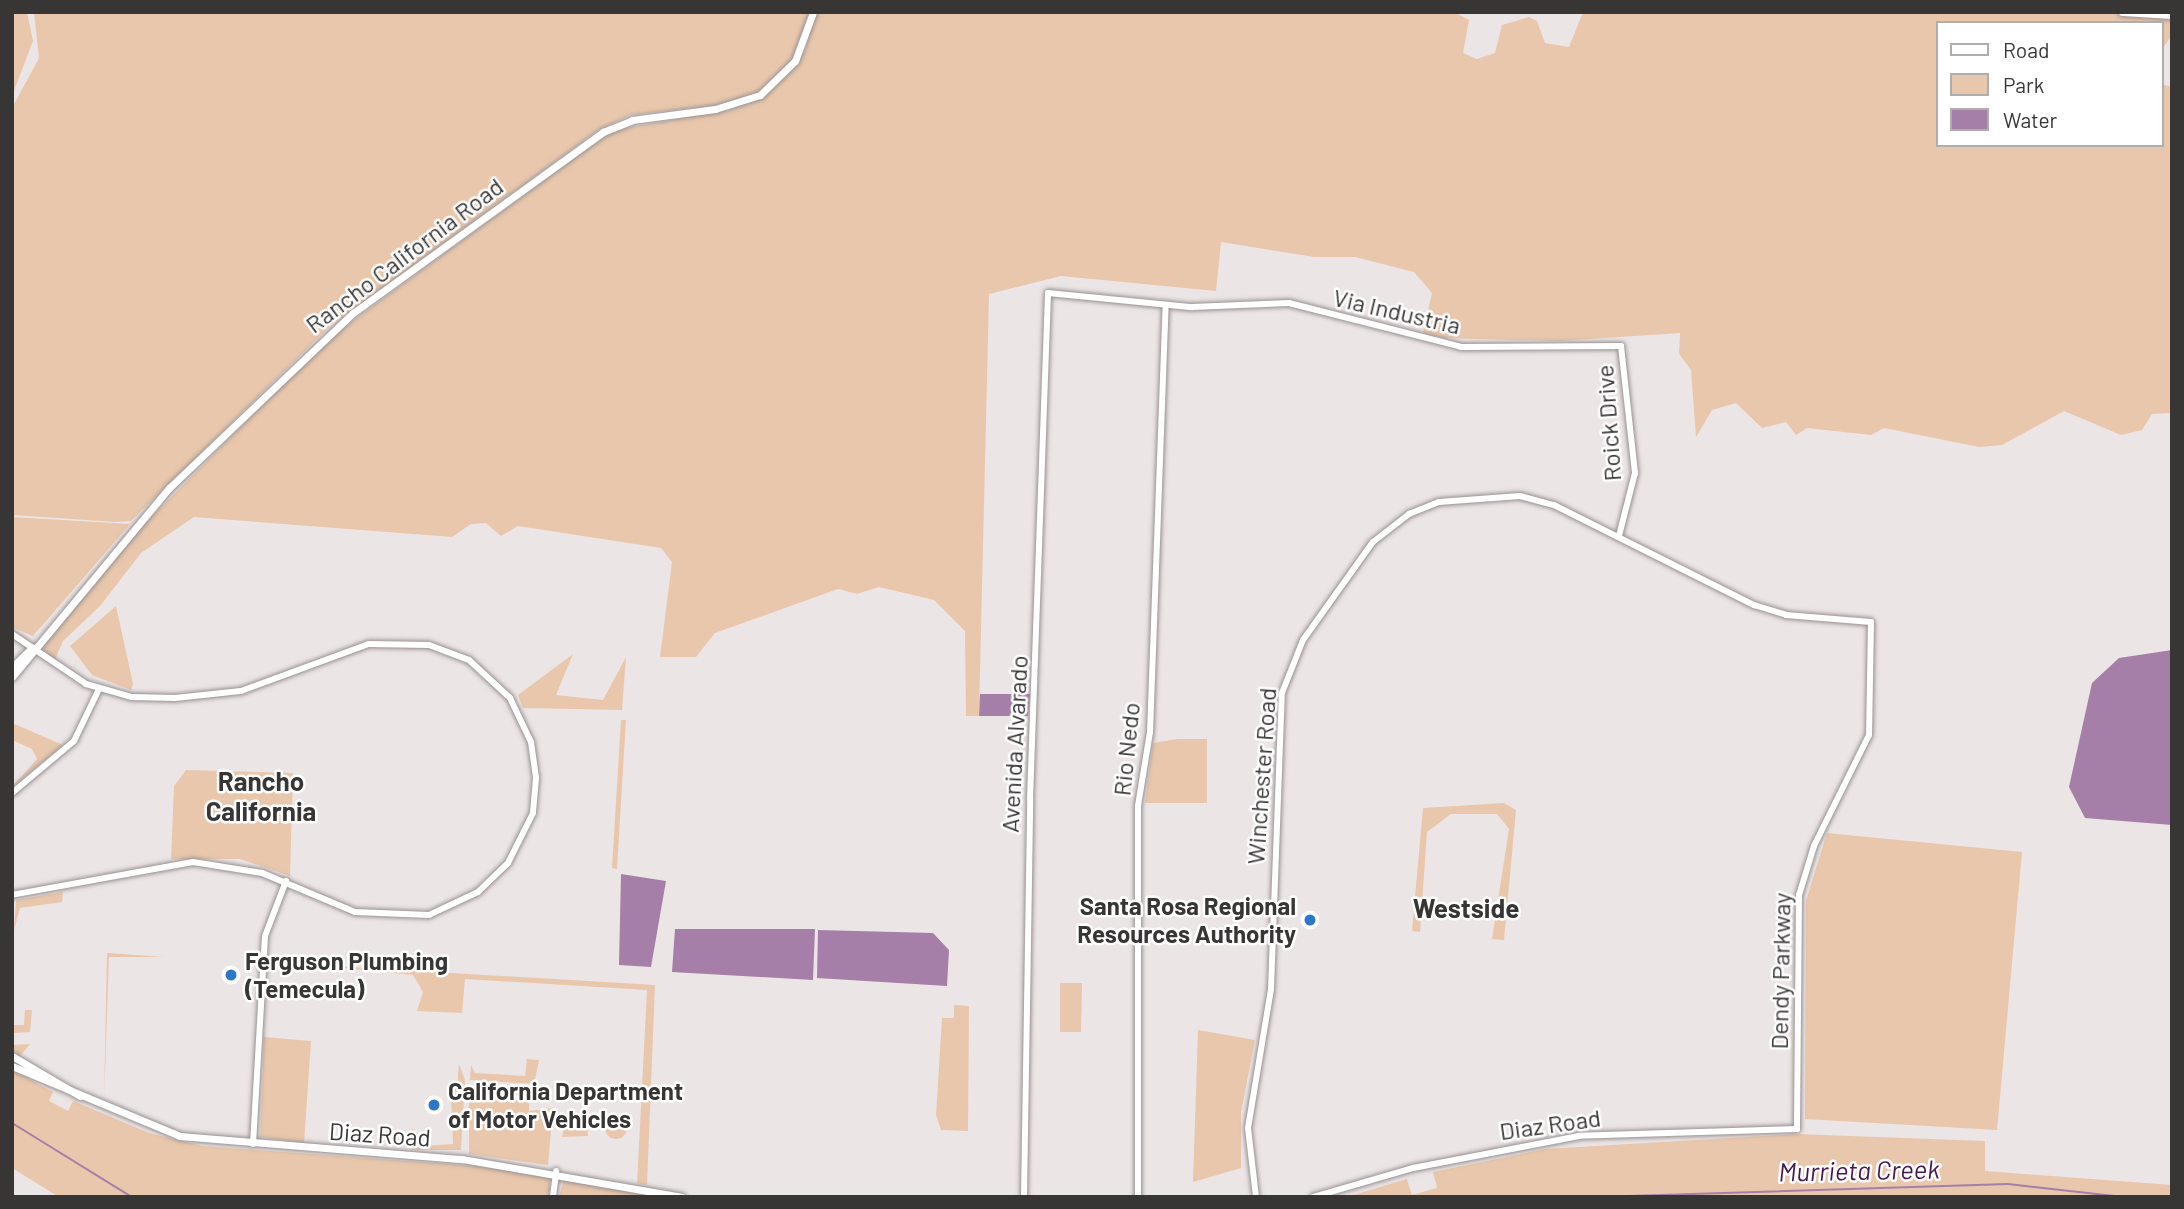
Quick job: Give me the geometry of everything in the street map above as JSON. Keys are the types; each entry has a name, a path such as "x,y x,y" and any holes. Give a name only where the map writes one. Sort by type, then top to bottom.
{"main road":[{"name":"Rancho California Road","path":"12,677 33,648 169,488 353,313 603,132 632,120 715,109 760,94 795,61 813,12"},
{"path":"2122,12 2172,15"},
{"name":"Rancho California Road","path":"12,667 33,648"},
{"name":"Diaz Road","path":"12,1056 80,1096"},
{"name":"Diaz Road","path":"12,1066 180,1136 253,1145 556,1171 682,1197"}],"street":[{"name":"Via Industria","path":"1048,293 1166,305 1289,303 1461,347 1621,346"},
{"name":"Avenida Alvarado","path":"1024,1197 1030,799 1048,293"},
{"name":"Rio Nedo","path":"1138,1197 1138,806 1150,732 1166,305"},
{"name":"Roick Drive","path":"1619,536 1635,473 1621,346"},
{"name":"Winchester Road","path":"1256,1197 1248,1128 1270,989 1280,723 1284,685 1303,640 1364,551 1409,514 1439,502 1520,496 1619,536 1772,612 1871,622"},
{"name":"Dendy Parkway","path":"1797,1129 1798,895 1809,857 1869,735 1871,622"},
{"path":"12,634 61,672 99,689 132,696 208,697 389,641 449,651 496,682 526,725 537,778 524,835 485,887 429,915 384,917 355,912 286,881 193,862 12,895"},
{"path":"12,793 74,741 99,689"},
{"path":"253,1145 265,936 286,881"},
{"name":"Diaz Road","path":"1313,1197 1413,1168 1579,1136 1797,1129"},
{"path":"553,1197 556,1171"}],"green space":[{"path":"12,12 27,12 33,41 12,96"},
{"path":"34,12 809,12 794,58 757,93 718,105 630,115 598,130 329,327 131,521 115,522 12,515 12,108 39,58"},
{"path":"816,12 1454,12 1469,20 1463,53 1477,59 1495,53 1502,25 1529,17 1537,21 1545,43 1569,47 1583,12 2090,12 2172,18 2172,35 2163,48 2163,21 1936,21 1936,147 2163,147 2163,85 2172,87 2172,413 2152,414 2142,430 2121,435 2064,411 2002,445 1979,447 1884,428 1871,435 1807,428 1796,435 1786,422 1762,428 1736,403 1712,410 1696,437 1691,370 1679,354 1680,333 1560,341 1442,338 1423,333 1432,293 1414,272 1355,257 1314,257 1221,242 1216,291 1061,276 989,294 979,716 966,716 965,631 934,600 879,587 857,594 838,589 715,633 696,657 660,657 672,562 661,548 518,526 501,536 486,523 471,524 452,537 194,517 141,553 100,606 63,641 55,660 44,651 42,644 139,529 331,337 613,130 731,110 775,88 805,51"},
{"path":"12,517 130,524 33,636 12,627"},
{"path":"116,606 133,684 131,690 92,675 70,646"},
{"path":"573,654 556,695 603,700 626,657 622,710 523,708 518,695"},
{"path":"621,720 626,720 617,869 612,868"},
{"path":"12,723 63,745 12,787 37,759 32,749 12,740"},
{"path":"1177,739 1207,739 1207,803 1145,803 1153,743"},
{"path":"186,770 293,773 290,876 240,859 171,859 174,786"},
{"path":"1504,803 1516,810 1504,940 1492,939 1509,829 1497,814 1451,814 1427,832 1420,932 1412,931 1423,808"},
{"path":"1827,833 2022,852 1997,1130 1805,1119 1806,901"},
{"path":"63,892 62,902 20,908 14,930 16,900"},
{"path":"107,953 164,957 109,957 104,1101"},
{"path":"316,965 655,985 647,1185 637,1183 647,990 465,979 462,1013 417,1011 423,992 413,975"},
{"path":"1060,983 1082,983 1081,1032 1060,1032"},
{"path":"954,1005 969,1006 968,1131 941,1130 936,1115 942,1018 954,1018"},
{"path":"25,1010 32,1010 30,1032 14,1033 13,1045 30,1044 20,1056 12,1052 12,1025 24,1025"},
{"path":"1198,1030 1255,1040 1241,1112 1241,1168 1193,1182"},
{"path":"264,1037 311,1041 304,1143 260,1137"},
{"path":"527,1059 539,1060 534,1084 470,1080 471,1065 475,1073 525,1076"},
{"path":"459,1064 465,1080 461,1150 412,1150 412,1127 419,1146 453,1144 451,1096 457,1092 449,1089 457,1087"},
{"path":"12,1070 53,1092 49,1101 68,1111 73,1101 149,1133 202,1146 475,1166 549,1176 550,1190 546,1197 59,1197 12,1168"},
{"path":"469,1097 529,1101 529,1111 553,1108 548,1165 469,1154"},
{"path":"567,1114 586,1115 588,1136 562,1137"},
{"path":"616,1117 624,1120 627,1128 624,1136 616,1139 608,1136 605,1128 608,1120"},
{"path":"1797,1134 1985,1141 1985,1171 2172,1185 2172,1197 1347,1197 1407,1179 1412,1195 1437,1188 1433,1172 1545,1149"},
{"path":"564,1179 656,1197 559,1197"}],"water":[{"path":"2172,650 2172,825 2085,818 2069,787 2092,683 2119,658"},
{"path":"980,694 1030,694 1028,716 979,716"},
{"path":"621,874 666,881 651,967 619,965"},
{"path":"675,929 815,929 813,980 672,972"},
{"path":"818,930 933,933 949,950 947,986 817,978"}],"waterway":[{"name":"Murrieta Creek","path":"12,1123 132,1197"},
{"name":"Murrieta Creek","path":"1596,1197 2008,1184 2123,1197"}],"place":[{"name":"Santa Rosa Regional Resources Authority","path":"1310,920"},
{"name":"Ferguson Plumbing (Temecula)","path":"231,975"},
{"name":"California Department of Motor Vehicles","path":"434,1105"}],"district":[{"name":"Rancho California","path":"261,796"},
{"name":"Westside","path":"1466,908"}]}
